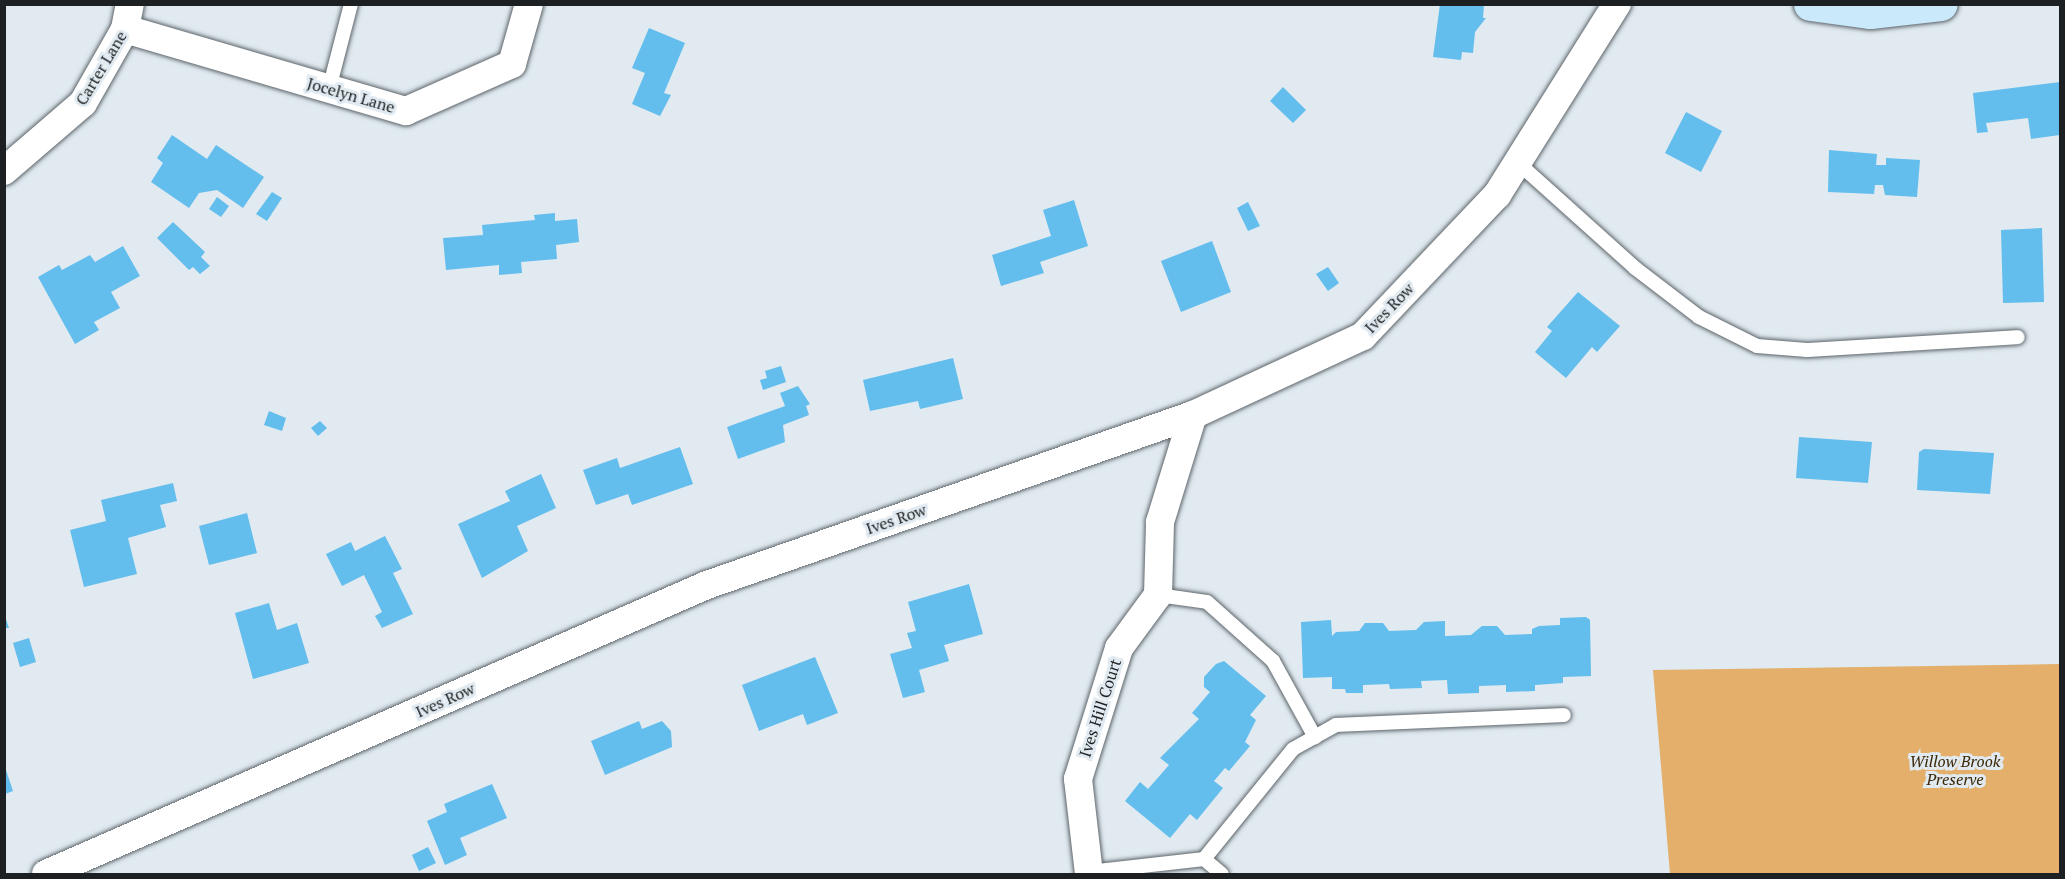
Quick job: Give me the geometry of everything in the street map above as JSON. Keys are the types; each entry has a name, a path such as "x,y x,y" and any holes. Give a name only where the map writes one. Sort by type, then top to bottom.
{"main road":[{"path":"1810,4 1870,12 1941,4"}],"street":[{"name":"Jocelyn Lane","path":"128,17 329,89 405,111 512,64 529,4"},
{"name":"Ives Row","path":"46,874 76,869 707,585 1193,415 1363,336 1497,195 1617,4"},
{"name":"Carter Lane","path":"4,171 83,103 128,17"},
{"path":"1158,595 1160,522 1193,415"},
{"name":"Ives Hill Court","path":"1089,873 1078,779 1119,648 1158,595"}],"lane":[{"path":"329,89 351,4"},
{"path":"1517,162 1635,268 1699,317 1756,346 1806,350 2018,337"},
{"path":"1158,595 1206,602 1273,661 1314,737"},
{"path":"1089,873 1204,859 1293,749 1336,724 1564,714"},
{"path":"1204,859 1222,874"}],"green space":[{"name":"Willow Brook Preserve","path":"2060,664 2060,874 1670,874 1653,670"}],"building":[{"path":"1440,4 1484,4 1483,18 1486,18 1475,32 1473,53 1462,52 1461,60 1433,57"},
{"path":"649,28 685,43 664,93 671,95 660,116 632,104 645,73 632,68"},
{"path":"2060,82 2060,135 2031,139 2028,118 1986,123 1988,132 1977,133 1973,93"},
{"path":"1283,87 1306,110 1293,123 1270,101"},
{"path":"1686,112 1722,131 1701,172 1665,153"},
{"path":"172,135 207,159 216,145 264,177 243,208 217,190 199,193 189,208 151,182 163,163 157,158"},
{"path":"1829,150 1877,154 1876,165 1886,165 1886,158 1920,160 1917,197 1885,195 1883,185 1875,185 1874,194 1828,192"},
{"path":"272,192 282,198 267,221 256,214"},
{"path":"217,197 229,206 221,217 209,209"},
{"path":"1074,200 1088,246 1040,262 1044,273 1001,286 992,255 1051,236 1043,210"},
{"path":"1248,202 1260,226 1248,231 1237,208"},
{"path":"555,213 555,221 577,219 579,242 556,245 557,259 521,262 522,273 499,275 499,265 446,270 443,238 483,235 482,225 535,220 534,215"},
{"path":"173,222 205,252 201,257 210,266 200,274 193,267 189,270 157,238"},
{"path":"2042,228 2044,302 2003,303 2001,230"},
{"path":"1212,241 1231,292 1181,312 1161,261"},
{"path":"123,246 140,276 111,292 120,308 94,322 99,330 75,344 38,277 59,265 62,270 90,255 95,262"},
{"path":"1328,267 1339,283 1328,291 1316,274"},
{"path":"1578,292 1620,326 1597,352 1592,347 1566,378 1535,352 1552,331 1547,327"},
{"path":"953,358 963,399 920,409 918,401 870,411 863,380"},
{"path":"781,366 786,382 763,390 760,380 767,378 765,371"},
{"path":"798,386 810,404 806,406 809,415 783,425 785,442 738,459 727,427 785,406 780,393"},
{"path":"269,411 286,418 282,431 264,425"},
{"path":"320,421 327,428 318,436 311,428"},
{"path":"1799,437 1872,442 1868,483 1796,478"},
{"path":"680,447 693,484 632,505 628,494 596,505 583,470 617,458 620,468"},
{"path":"1924,449 1994,453 1990,494 1917,490 1919,452"},
{"path":"541,474 556,508 517,526 528,551 482,578 458,524 510,501 505,491"},
{"path":"173,483 177,501 160,505 166,527 128,538 137,574 84,587 70,530 106,521 101,500"},
{"path":"247,513 257,553 209,565 199,526"},
{"path":"385,536 402,569 393,573 413,614 382,628 375,616 382,612 364,575 342,586 326,554 351,542 355,551"},
{"path":"969,584 983,634 944,645 949,661 919,670 925,692 903,698 890,654 912,648 907,633 916,631 908,602"},
{"path":"269,603 277,630 297,623 309,663 253,679 235,613"},
{"path":"4,613 9,628 4,628"},
{"path":"1586,617 1590,620 1591,676 1563,677 1563,683 1535,685 1535,691 1506,692 1506,685 1479,686 1479,693 1448,694 1447,680 1421,681 1422,688 1390,689 1389,684 1363,685 1363,693 1346,693 1345,689 1332,689 1332,677 1303,678 1301,622 1331,620 1332,636 1336,632 1359,631 1365,623 1383,623 1389,631 1416,630 1424,622 1445,621 1445,636 1471,635 1482,626 1497,626 1505,635 1532,634 1532,629 1539,626 1560,625 1560,618"},
{"path":"29,638 36,662 20,667 13,643"},
{"path":"815,657 838,713 807,725 803,714 759,731 742,685"},
{"path":"1224,661 1266,696 1250,715 1256,720 1245,742 1250,746 1229,771 1225,768 1214,781 1223,788 1197,820 1190,814 1170,838 1125,801 1140,782 1148,789 1169,765 1160,758 1199,719 1192,713 1210,692 1204,687 1204,677 1216,664"},
{"path":"639,721 642,729 662,721 671,731 672,747 605,775 591,741"},
{"path":"5,767 13,791 5,794"},
{"path":"492,784 507,818 460,838 467,855 445,865 427,821 447,812 444,804"},
{"path":"428,847 436,863 419,871 412,855"}]}
